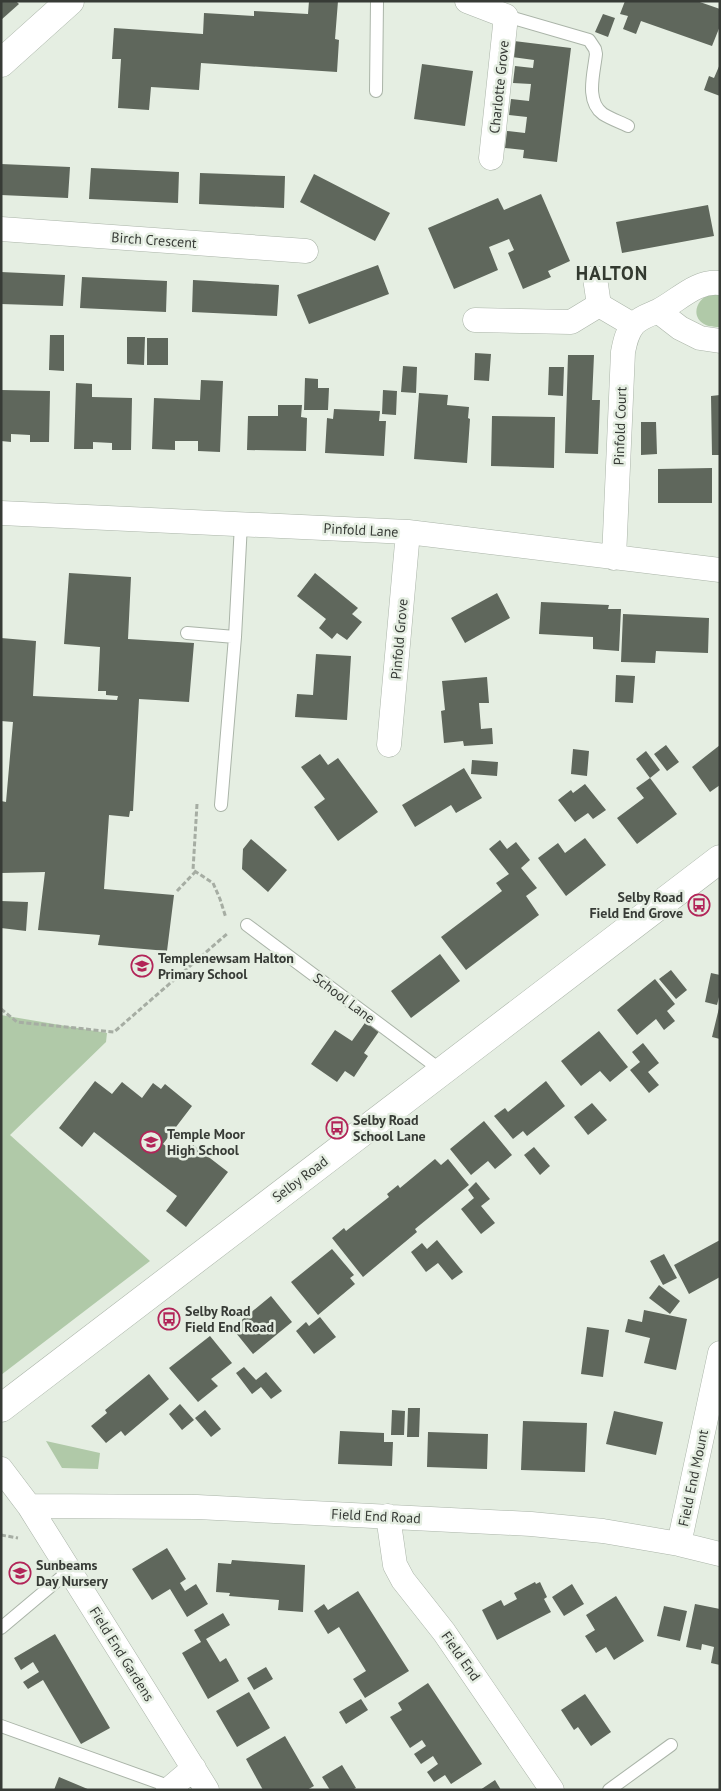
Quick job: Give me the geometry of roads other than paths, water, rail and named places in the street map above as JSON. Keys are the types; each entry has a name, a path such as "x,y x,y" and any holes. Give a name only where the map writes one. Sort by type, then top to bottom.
{"main road":[{"path":"1,63 63,4"},
{"name":"Selby Road","path":"1,1408 720,859"}],"street":[{"path":"467,1 506,16"},
{"name":"Charlotte Grove","path":"491,158 506,16"},
{"name":"Birch Crescent","path":"1,229 306,250"},
{"path":"595,278 599,305"},
{"path":"599,305 633,325 644,316 658,311 690,291 710,282 720,283"},
{"path":"475,320 571,322 599,305"},
{"path":"658,311 680,328 693,335 700,338 720,340"},
{"name":"Pinfold Court","path":"614,558 623,352 626,338 633,325"},
{"name":"Pinfold Lane","path":"1,513 408,532 720,570"},
{"name":"Pinfold Grove","path":"390,745 408,532"},
{"name":"Field End Mount","path":"679,1544 720,1353"},
{"name":"Field End Gardens","path":"1,1469 29,1506 207,1790"},
{"name":"Field End Road","path":"29,1506 197,1507 531,1524 603,1531 679,1544 720,1554"},
{"name":"Field End","path":"388,1516 395,1565 403,1580 444,1632 552,1790"},
{"path":"170,1788 194,1768"}],"lane":[{"path":"376,91 377,1"},
{"path":"506,16 589,40 596,54 592,88 594,103 604,114 628,126"},
{"path":"221,805 235,637 241,524"},
{"path":"188,633 235,637"},
{"name":"School Lane","path":"241,924 442,1071"},
{"path":"1,1628 70,1570"},
{"path":"1,1726 170,1788"},
{"path":"610,1790 671,1745"}],"place":[{"name":"Selby Road Field End Grove","path":"699,905"},
{"name":"Templenewsam Halton Primary School","path":"142,966"},
{"name":"Selby Road School Lane","path":"337,1128"},
{"name":"Temple Moor High School","path":"151,1142"},
{"name":"Selby Road Field End Road","path":"169,1319"},
{"name":"Sunbeams Day Nursery","path":"20,1573"}],"district":[{"name":"HALTON","path":"612,273"}]}
